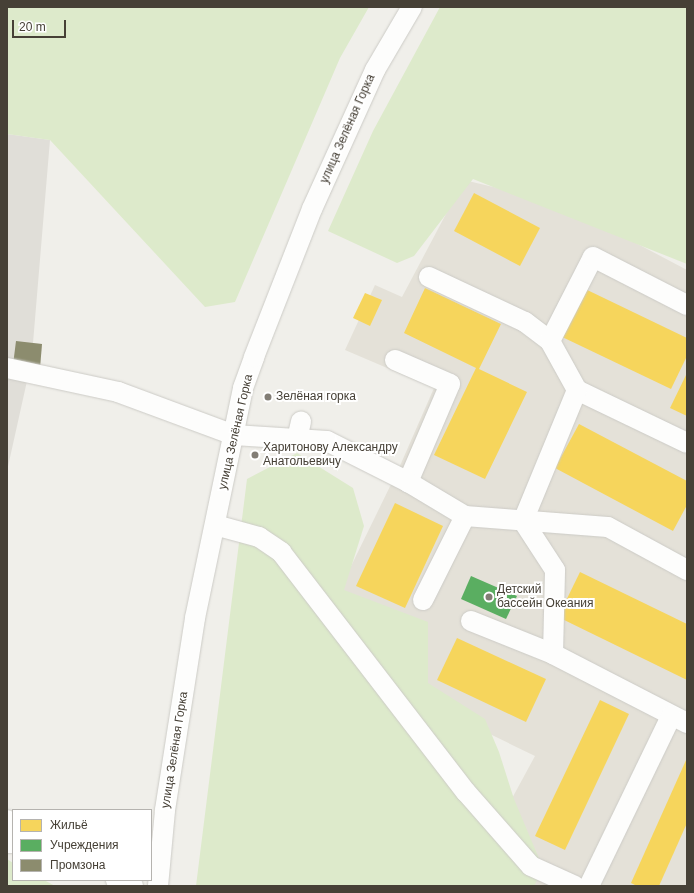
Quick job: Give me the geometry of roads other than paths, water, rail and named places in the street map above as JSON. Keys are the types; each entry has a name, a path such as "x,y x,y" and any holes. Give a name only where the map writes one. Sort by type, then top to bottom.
{"street":[{"name":"улица Зелёная Горка","path":"158,886 165,810 195,618 243,388 312,209 375,70 412,7"},
{"path":"550,341 593,258 687,305"},
{"path":"429,277 525,322 550,341 577,390 687,443"},
{"path":"395,360 450,384 408,482"},
{"path":"7,368 118,392 234,435 299,430 327,441 408,482 465,516 608,527 687,570"},
{"path":"523,521 577,390"},
{"path":"423,600 465,516"},
{"path":"523,521 555,570 553,654"},
{"path":"215,525 259,537 281,552 466,792 531,866 575,886"},
{"path":"471,621 553,654 679,720 589,886"},
{"path":"119,881 133,886"}],"place":[{"name":"Зелёная горка","path":"268,397"},
{"name":"Харитонову Александру Анатольевичу","path":"255,455"},
{"name":"Детский бассейн Океания","path":"489,597"}]}
